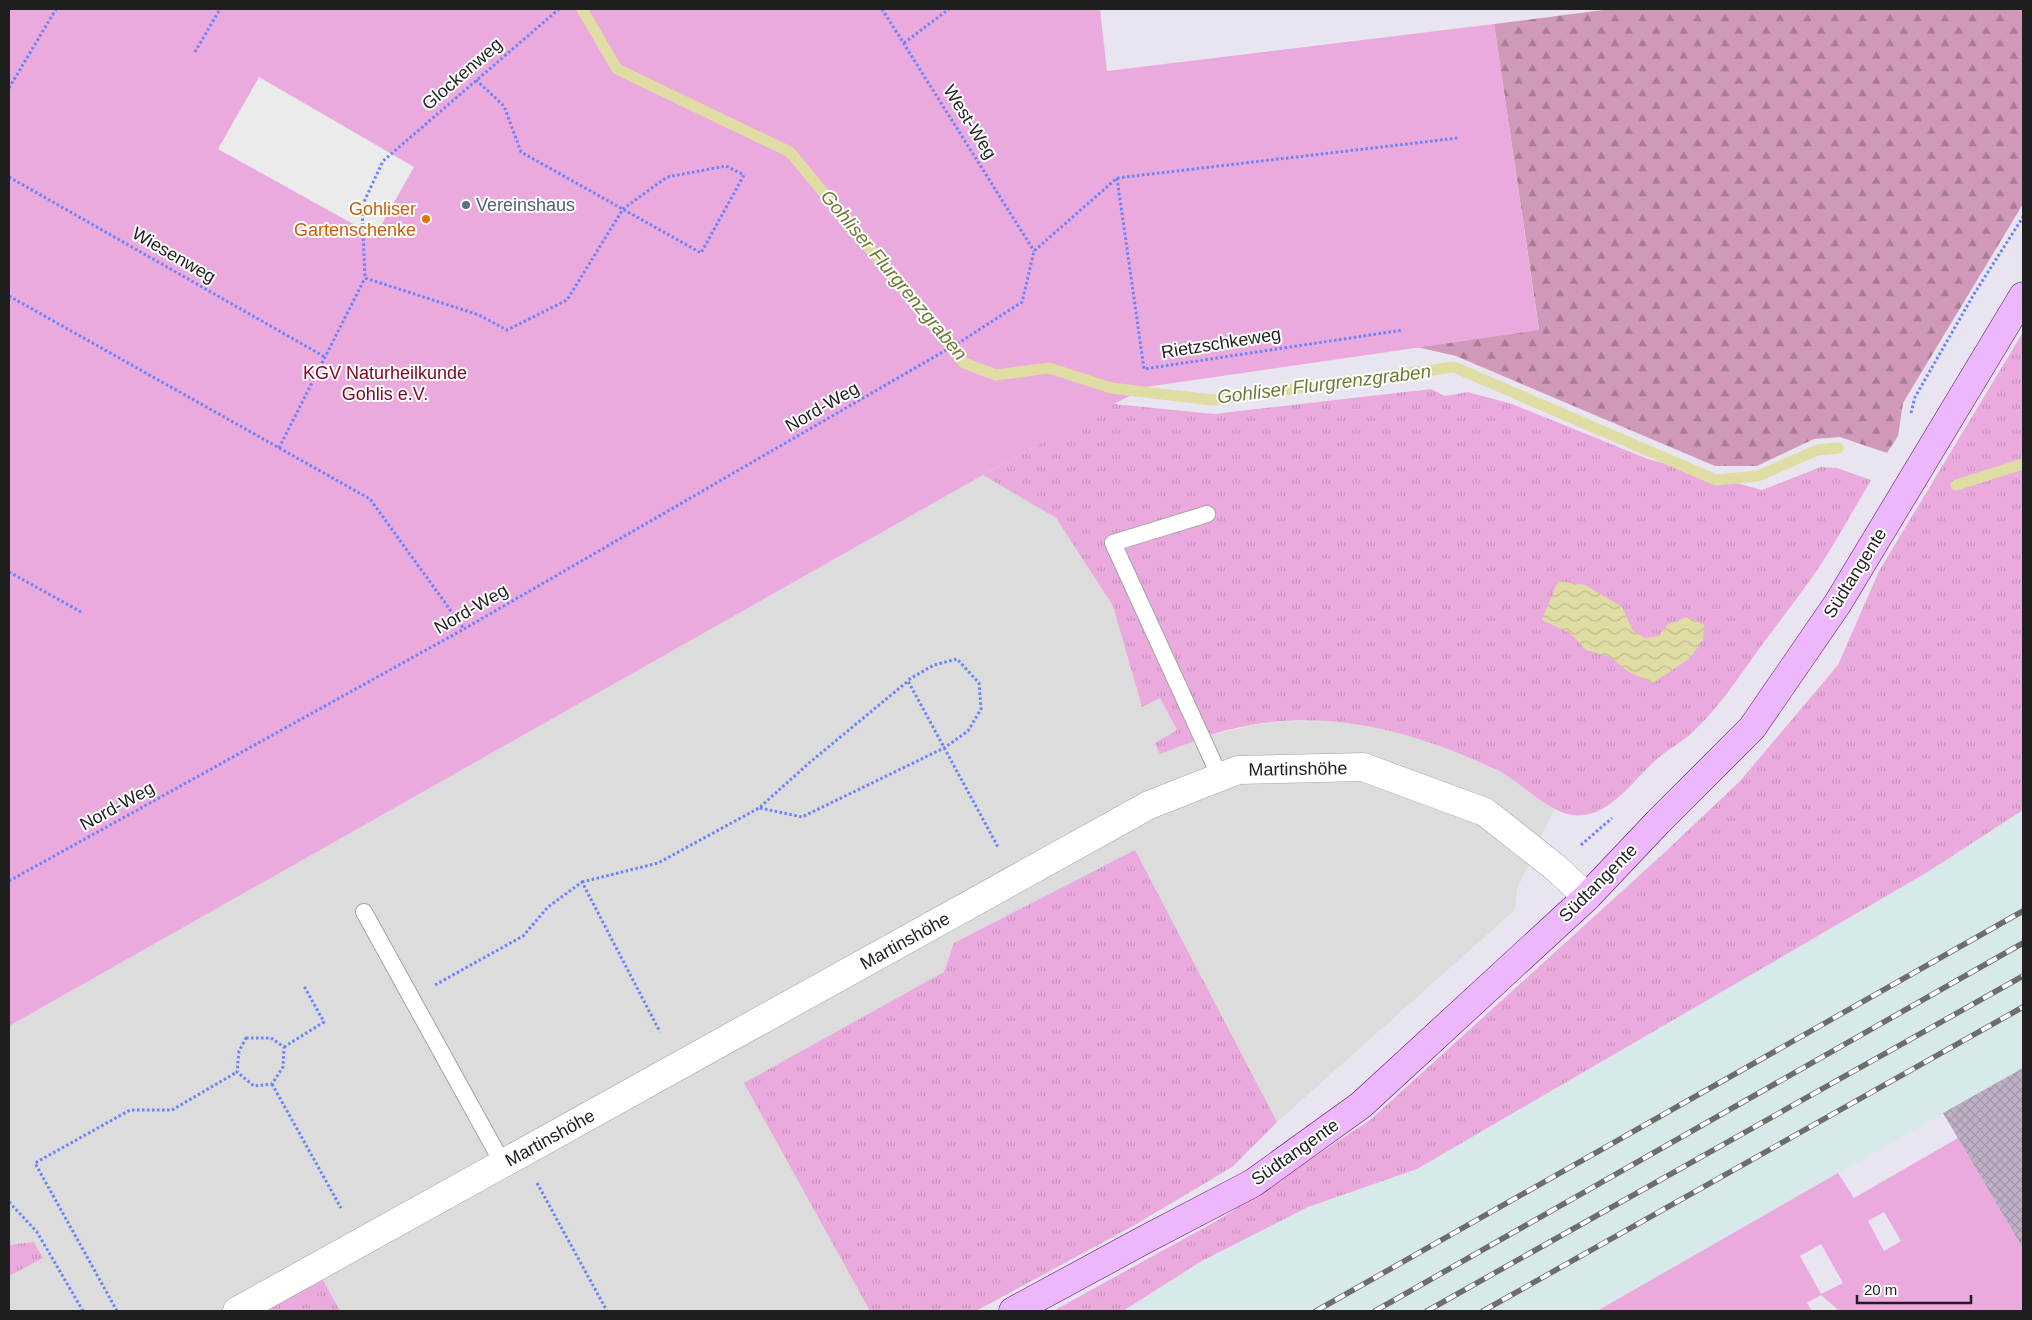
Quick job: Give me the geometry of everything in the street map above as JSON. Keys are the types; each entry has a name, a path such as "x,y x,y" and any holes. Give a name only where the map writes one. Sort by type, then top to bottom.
{"street":[{"name":"Südtangente","path":"1013,1311 1253,1183 1361,1105 1587,897 1658,822 1752,728 1838,603 2023,296"},
{"name":"Martinshöhe","path":"237,1311 1149,806 1238,770 1363,767 1484,812 1556,868 1587,897"}],"lane":[{"path":"1207,514 1113,543 1220,777"},
{"path":"364,912 411,998 512,1159"}],"path":[{"path":"9,88 56,9"},
{"path":"195,52 220,9"},
{"name":"Glockenweg","path":"365,278 362,206 383,161 560,9"},
{"name":"West-Weg","path":"882,9 1034,251"},
{"path":"904,43 949,9"},
{"path":"279,448 365,278 479,315 507,330 567,300 623,209 667,178 726,166 744,175 701,253 623,209 521,152 504,106 476,80"},
{"path":"1034,251 1117,178 1458,138"},
{"name":"Wiesenweg","path":"9,177 325,357"},
{"name":"Rietzschkeweg","path":"1117,178 1144,368 1403,330"},
{"path":"1910,415 1915,397 1920,388 1974,294 2023,217"},
{"name":"Nord-Weg","path":"9,881 464,628 960,342 1022,302 1034,251"},
{"path":"9,296 370,499 464,628"},
{"path":"9,572 84,613"},
{"path":"411,998 523,936 548,906 582,882 658,863 759,808 908,681 934,665 957,659 979,683 981,709 968,731 944,748 802,817 759,808"},
{"path":"908,681 998,847"},
{"path":"1556,868 1615,815"},
{"path":"582,882 660,1032"},
{"path":"284,1047 324,1022 304,986"},
{"path":"237,1072 239,1051 246,1038 271,1038 284,1047"},
{"path":"272,1084 283,1067 284,1047"},
{"path":"237,1072 254,1086 272,1084"},
{"path":"117,1311 35,1163 130,1110 172,1110 237,1072"},
{"path":"272,1084 341,1208"},
{"path":"512,1159 607,1311"},
{"path":"9,1202 38,1232 83,1311"}],"shaded area":[{"path":"259,77 414,167 375,236 218,149"},
{"path":"983,475 1056,518 1113,606 1142,707 1160,697 1177,730 1208,736 1258,724 1308,720 1358,723 1407,734 1455,751 1501,772 1540,798 1554,810 1517,889 1515,910 1277,1122 1232,1167 1133,1226 976,1311 9,1311 9,1026"},
{"path":"2023,810 2023,1068 1597,1311 1123,1311 1200,1262 1308,1207 1417,1169 1926,873"},
{"path":"2023,1068 2023,1249 1943,1113"}],"green space":[{"name":"KGV Naturheilkunde Gohlis e.V.","path":"9,9 1100,9 1107,71 1494,24 1539,330 1146,387 983,475 9,1026"},
{"path":"1611,9 2023,9 2023,204 1903,403 1898,436 1887,453 1840,437 1814,439 1757,466 1715,466 1456,356 1417,347 1539,329 1494,24"},
{"path":"2023,332 2023,810 1926,873 1417,1169 1308,1207 1200,1262 1123,1311 1053,1311 1220,1219 1370,1120 1664,853 1740,781 1838,665 1879,571"},
{"path":"1431,389 1445,396 1468,392 1512,404 1648,459 1762,490 1821,467 1837,468 1871,480 1818,569 1721,701 1690,734 1665,752 1618,797 1597,811 1585,815 1562,813 1504,774 1460,754 1390,731 1354,724 1282,721 1245,726 1207,736 1160,754 1155,743 1177,730 1160,698 1142,707 1113,606 1056,518 983,475 1114,404 1214,414"},
{"path":"1135,850 1277,1122 1232,1167 1133,1226 976,1311 870,1311 744,1083 944,972 954,943"},
{"path":"1958,1138 2023,1249 2023,1311 1839,1311 1821,1295 1807,1303 1812,1311 1597,1311 1838,1173 1854,1198","holes":["1884,1212 1901,1241 1884,1251 1868,1221","1821,1244 1843,1283 1821,1294 1800,1256"]},
{"path":"34,1242 43,1258 9,1276 9,1245"},
{"path":"323,1280 340,1311 265,1311"}],"water":[{"path":"1558,581 1585,585 1622,607 1633,631 1645,638 1659,636 1668,624 1687,617 1704,625 1703,640 1689,659 1653,683 1627,671 1611,657 1586,650 1570,633 1542,620"}],"waterway":[{"name":"Gohliser Flurgrenzgraben","path":"582,9 617,69 790,152 964,363 996,375 1049,368 1111,388 1212,400 1454,367 1716,480 1758,476 1817,450 1838,448"},
{"name":"Gohliser Flurgrenzgraben","path":"1956,485 2023,464"}],"railway":[{"path":"1316,1311 2023,911"},
{"path":"1375,1311 2023,943"},
{"path":"1427,1311 2023,976"},
{"path":"1483,1311 2023,1007"}],"place":[{"name":"Vereinshaus","path":"466,205"},
{"name":"Gohliser Gartenschenke","path":"426,219"}]}
